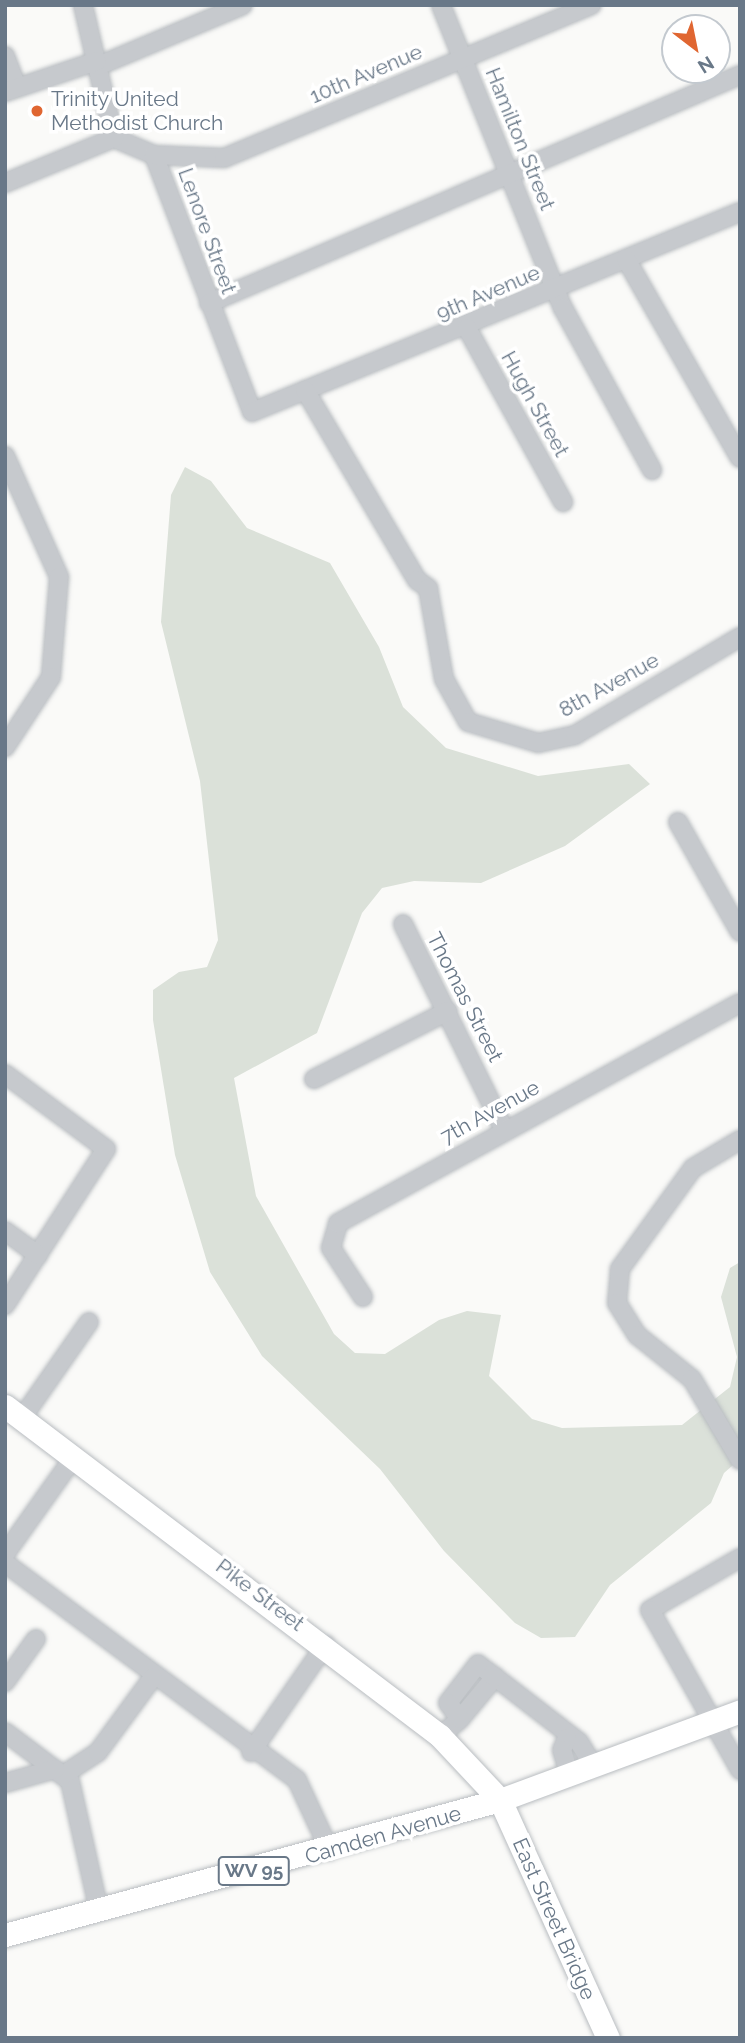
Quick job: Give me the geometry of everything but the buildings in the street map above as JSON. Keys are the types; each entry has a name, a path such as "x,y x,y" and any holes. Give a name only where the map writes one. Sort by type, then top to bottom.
{"main road":[{"name":"Pike Street","path":"14,1412 327,1644 440,1736 500,1800"},
{"name":"Camden Avenue","path":"5,1935 330,1852 570,1776 715,1724 740,1711"},
{"name":"East Street Bridge","path":"500,1800 608,2038"}],"street":[{"path":"5,183 114,138 83,5"},
{"path":"5,56 11,90 97,63 243,5"},
{"name":"Hamilton Street","path":"441,5 556,289 652,470"},
{"name":"10th Avenue","path":"154,155 224,158 591,5"},
{"path":"209,303 511,178 740,75"},
{"name":"Lenore Street","path":"114,138 154,155 252,412"},
{"name":"9th Avenue","path":"252,412 467,328 740,212"},
{"path":"626,259 740,458"},
{"name":"Hugh Street","path":"467,328 564,502"},
{"name":"8th Avenue","path":"305,390 417,580 428,587 444,679 468,722 538,743 575,735 740,637"},
{"path":"5,456 59,577 51,677 5,747"},
{"path":"678,822 740,932"},
{"name":"Thomas Street","path":"403,924 504,1129"},
{"name":"7th Avenue","path":"363,1297 331,1248 338,1223 504,1129 740,1003"},
{"path":"314,1079 448,1011"},
{"path":"5,1074 106,1149 5,1305"},
{"path":"740,1140 693,1168 620,1269 617,1303 637,1335 692,1379 740,1460"},
{"path":"5,1231 38,1255"},
{"path":"14,1412 89,1322"},
{"path":"5,1554 74,1457"},
{"path":"740,1558 650,1610 740,1770"},
{"path":"5,1563 251,1752 297,1780 330,1852"},
{"path":"5,1682 36,1639"},
{"path":"251,1752 327,1644"},
{"path":"5,1783 59,1772 98,1752 153,1677"},
{"path":"440,1736 460,1719 495,1677 567,1738 579,1742 594,1767"},
{"path":"5,1732 70,1780 99,1911"},
{"path":"567,1738 562,1750 570,1776"}],"shaded area":[{"path":"185,467 211,481 247,528 330,563 379,647 403,707 446,748 538,776 629,764 650,784 565,846 481,883 414,881 382,888 362,913 317,1033 234,1078 256,1196 334,1334 355,1353 385,1354 439,1320 467,1311 501,1315 489,1376 532,1419 562,1428 682,1425 730,1387 737,1357 721,1297 730,1268 740,1262 740,1459 724,1473 711,1503 610,1585 575,1637 541,1638 515,1623 444,1551 380,1469 262,1356 210,1272 175,1155 153,1020 153,990 179,972 207,967 218,940 200,781 161,622 171,495"}],"place":[{"name":"Trinity United Methodist Church","path":"37,111"}]}
